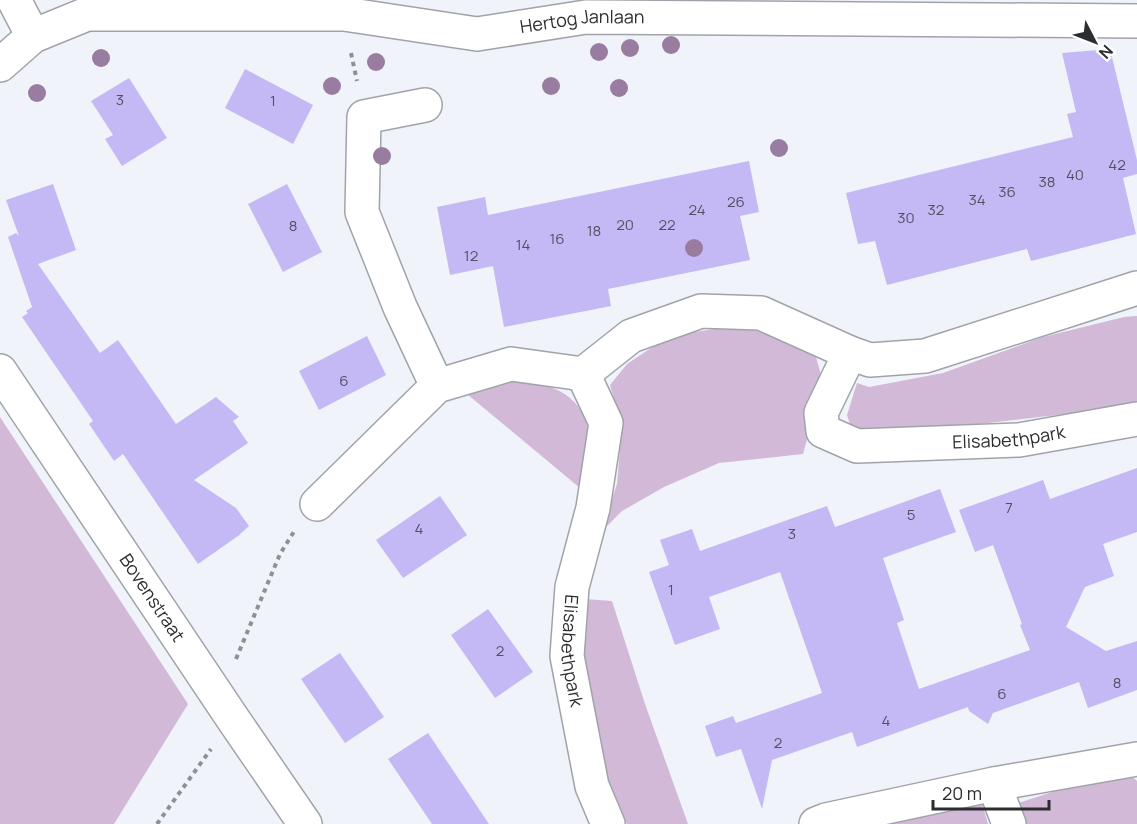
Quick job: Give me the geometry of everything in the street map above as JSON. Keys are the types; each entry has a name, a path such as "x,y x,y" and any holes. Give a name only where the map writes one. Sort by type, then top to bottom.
{"street":[{"path":"0,65 33,36 14,0"},
{"name":"Hertog Janlaan","path":"33,36 87,14 344,14 477,34 584,8 1137,21"},
{"path":"426,105 364,117 362,212 400,307 438,386"},
{"path":"317,504 438,386 511,364 583,374 631,336 701,311 761,313 870,360 925,356 1137,288"},
{"name":"Elisabethpark","path":"850,353 821,413 823,430 857,446 1019,440 1137,418"},
{"name":"Bovenstraat","path":"0,371 305,824"},
{"name":"Elisabethpark","path":"583,374 606,423 593,508 572,587 567,656 592,786 608,824"},
{"path":"816,824 994,784 1137,759"},
{"path":"994,784 1009,824"}],"path":[{"path":"344,14 364,117"},
{"path":"208,683 233,666 280,554 297,527 317,504"},
{"path":"157,824 233,719"}],"shaded area":[{"path":"1137,316 1137,402 1083,412 893,434 851,427 847,415 857,383 869,387 943,373 1043,337 1124,317"},
{"path":"714,329 752,330 788,337 816,357 823,382 803,454 719,463 664,487 622,511 601,532 617,484 620,449 618,413 610,385 627,364 669,336"},
{"path":"512,380 541,384 560,391 581,411 587,424 588,440 580,488 467,394"},
{"path":"0,417 188,704 114,824 0,824"},
{"path":"585,599 612,601 645,704 688,824 627,824 615,807 603,771 585,668"},
{"path":"1102,776 1134,778 1137,781 1137,824 1022,824 1015,804"},
{"path":"982,803 988,824 867,824"}],"building":[{"path":"1110,49 1137,160 1137,174 1123,178 1136,234 1031,261 1027,249 887,285 875,241 858,244 846,193 1073,137 1067,114 1076,112 1062,53"},
{"path":"245,69 313,105 293,144 225,108"},
{"path":"129,78 167,138 122,166 105,139 113,135 91,101"},
{"path":"749,161 759,212 740,216 750,260 608,289 611,306 504,327 493,266 450,275 437,207 485,197 488,215"},
{"path":"53,184 76,250 38,264 100,353 118,340 176,424 216,397 239,417 233,421 248,443 194,480 236,508 249,526 198,564 123,454 114,461 89,424 93,421 22,317 32,307 8,237 16,233 19,236 6,200"},
{"path":"287,184 322,252 283,272 248,204"},
{"path":"367,336 386,375 319,410 299,371"},
{"path":"1137,468 1137,532 1103,544 1114,576 1085,587 1066,627 1106,651 1137,641 1137,690 1088,708 1079,682 993,713 988,724 969,711 968,707 857,747 852,732 772,760 762,809 741,749 716,757 705,726 733,716 736,723 822,693 780,572 709,597 720,629 675,645 649,572 669,565 660,540 692,529 700,551 827,506 835,527 940,489 956,532 883,558 904,620 897,623 919,689 1030,650 993,545 975,552 959,510 1043,480 1050,499"},
{"path":"440,496 467,535 403,578 376,540"},
{"path":"488,609 533,672 495,698 451,635"},
{"path":"340,653 384,717 345,743 301,679"},
{"path":"428,733 489,824 432,824 388,759"}]}
